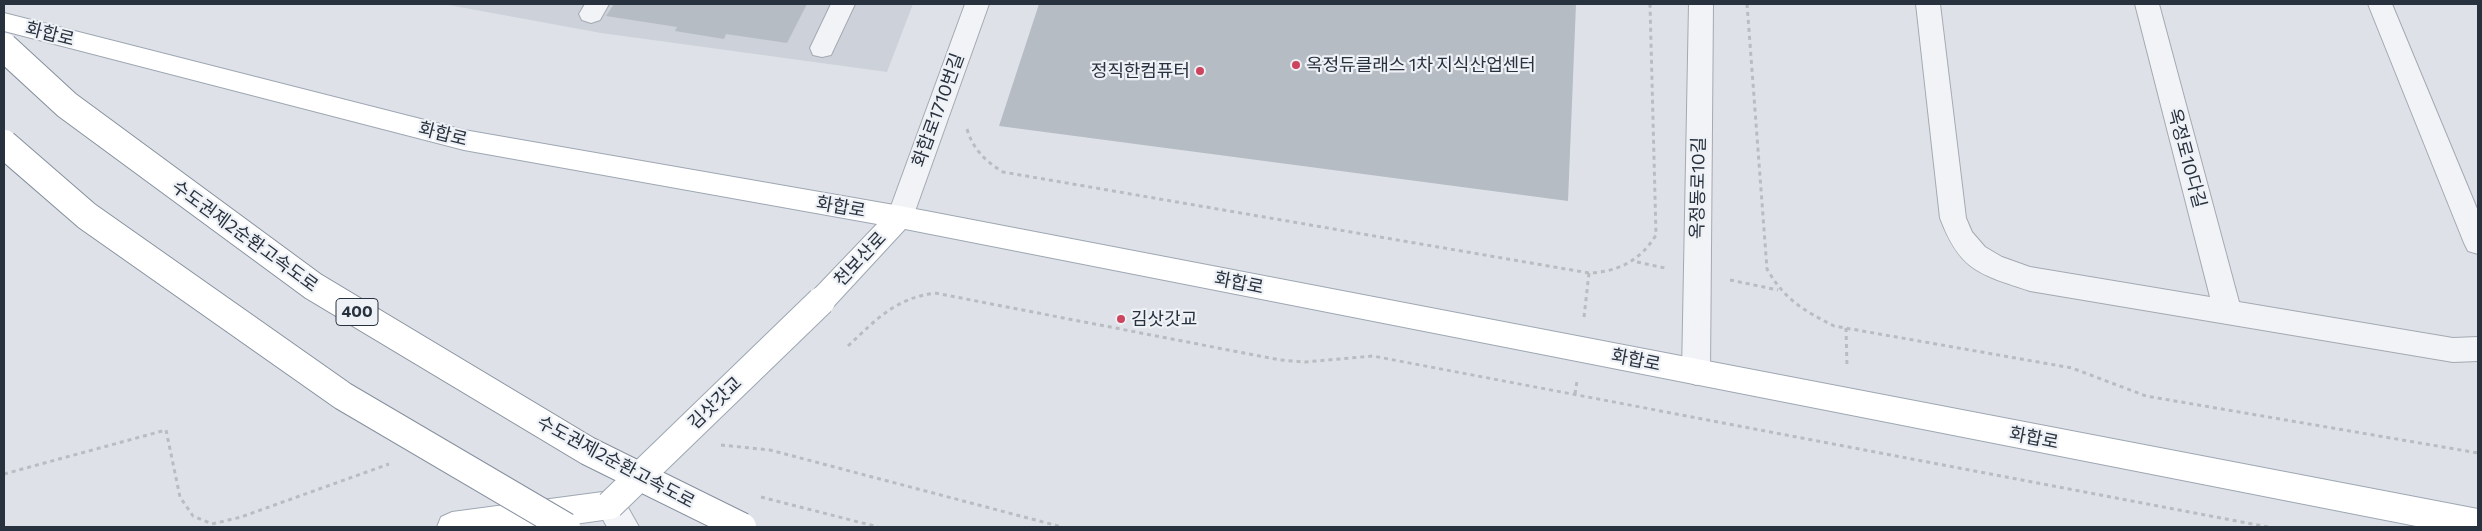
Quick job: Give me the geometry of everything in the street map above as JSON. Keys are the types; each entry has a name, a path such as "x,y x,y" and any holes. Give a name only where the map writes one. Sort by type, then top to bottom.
{"main road":[{"name":"화합로","path":"4,22 464,140 900,217 2478,524"},
{"name":"수도권제2순환고속도로","path":"4,47 67,105 313,286 588,451 742,527"},
{"path":"4,144 87,216 343,396 566,527"},
{"name":"천보산로","path":"821,301 900,217"},
{"name":"김삿갓교","path":"612,520 821,301"},
{"path":"452,527 612,520"}],"street":[{"path":"822,48 844,4"},
{"name":"화합로1710번길","path":"900,217 977,4"},
{"name":"옥정동로10길","path":"1696,372 1701,4"},
{"path":"1928,4 1953,218 1962,240 1978,257 1995,266 2030,279 2453,350 2478,349"},
{"name":"옥정로10다길","path":"2148,4 2228,312"},
{"path":"2380,4 2478,242"}],"path":[{"path":"966,124 969,139 977,152 987,163 1003,172 1589,273 1611,272 1650,248 1656,235 1650,4"},
{"path":"1747,4 1767,269 1778,290 1799,308 1834,326 2072,368 2146,396 2478,453"},
{"path":"848,346 895,304 916,295 935,293 1280,360 1305,362 1373,356 2268,527"},
{"path":"753,495 878,527"}],"shaded area":[{"path":"443,4 913,4 887,72 601,33"}],"building":[{"path":"614,4 807,4 787,43 726,34 724,39 675,31 677,27 606,16"},
{"name":"옥정듀클래스 1차 지식산업센터","path":"1039,4 1576,4 1568,201 999,126"}],"place":[{"name":"옥정듀클래스 1차 지식산업센터","path":"1296,65"},
{"name":"정직한컴퓨터","path":"1200,71"},
{"name":"김삿갓교","path":"1121,319"}]}
